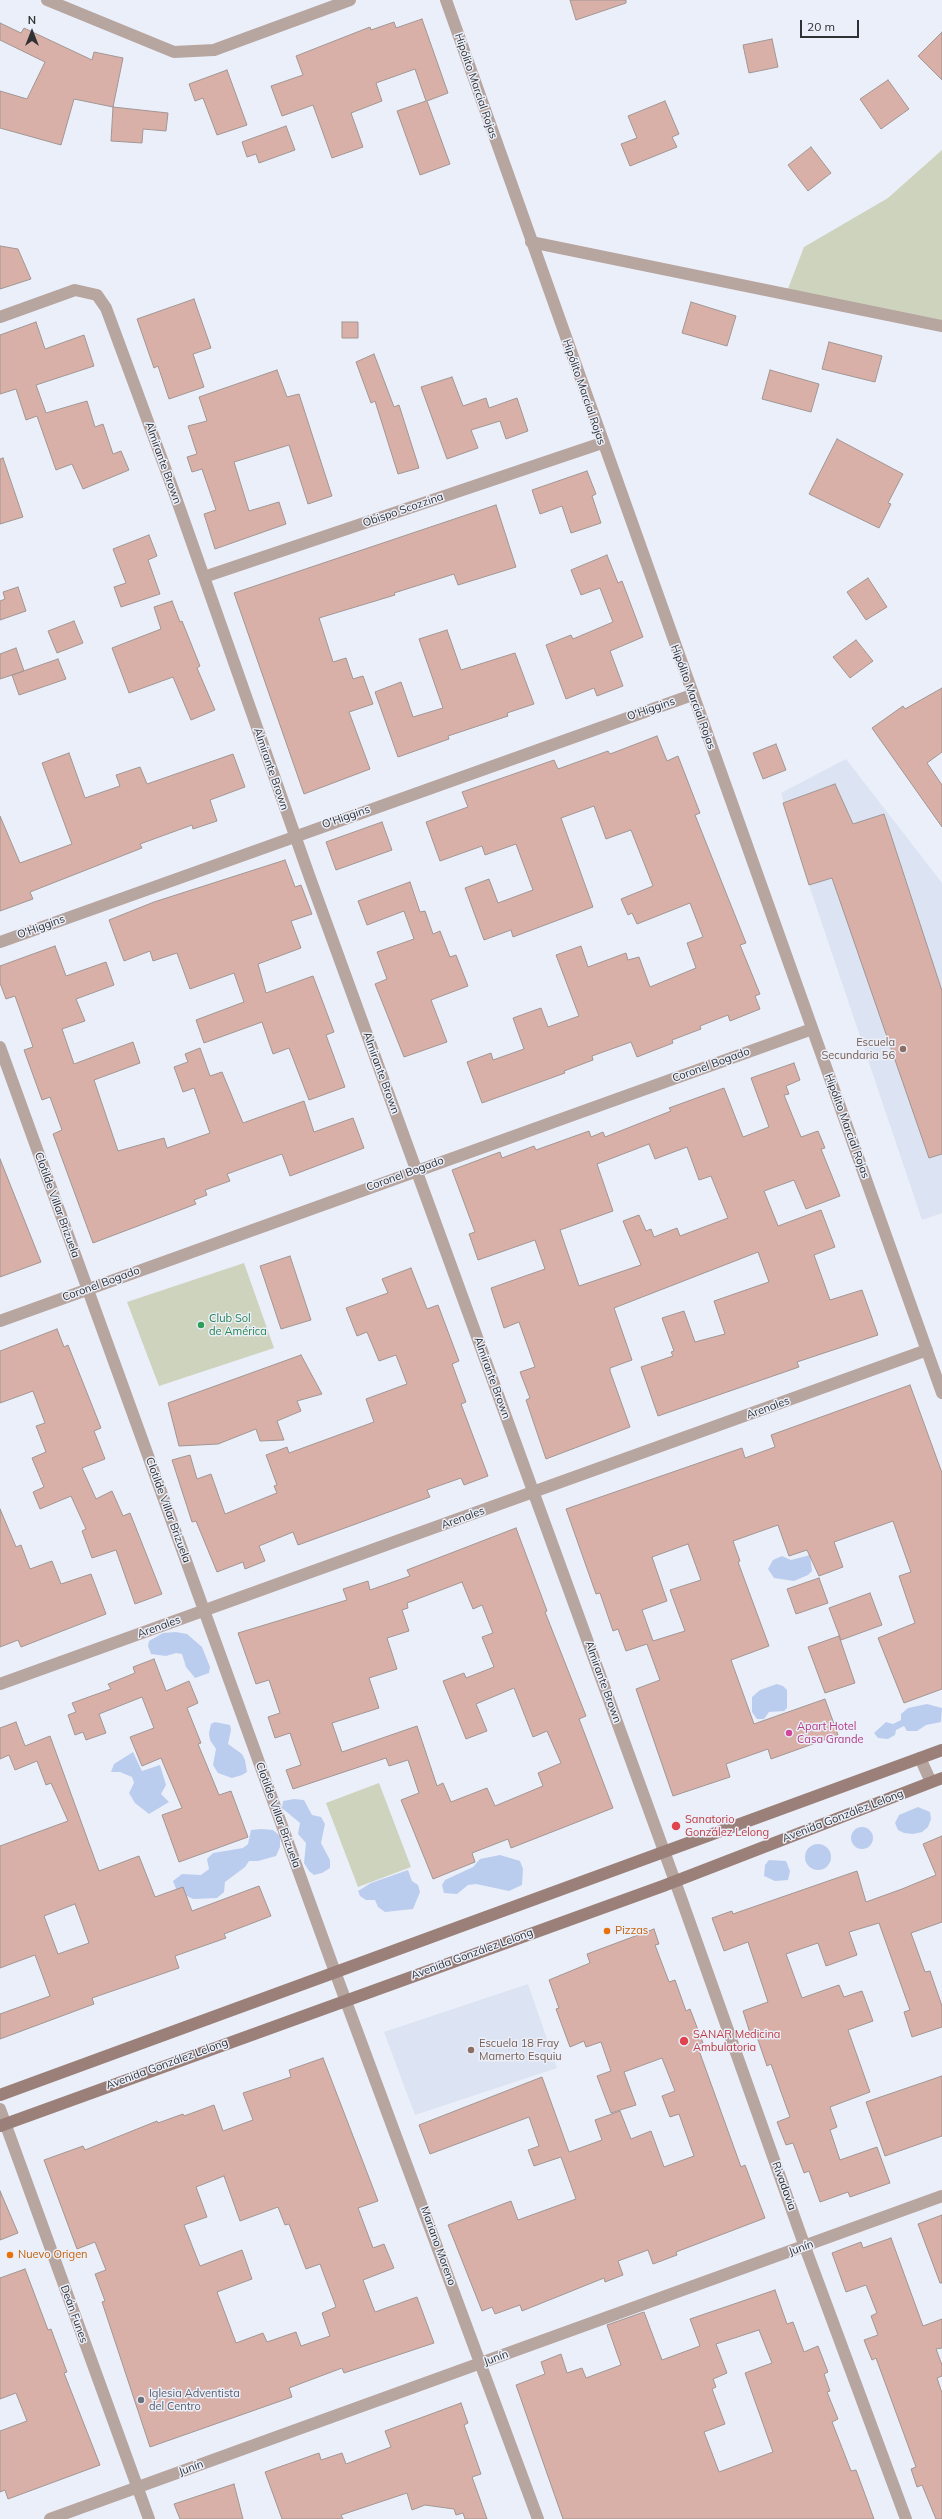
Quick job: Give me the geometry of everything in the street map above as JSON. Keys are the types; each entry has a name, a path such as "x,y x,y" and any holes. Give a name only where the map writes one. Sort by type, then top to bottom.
{"main road":[{"path":"0,2096 942,1750"},
{"name":"Avenida González Lelong","path":"2,2125 675,1881 936,1780"}],"street":[{"path":"47,0 174,52 214,50 350,0"},
{"name":"Hipólito Marcial Rojas","path":"446,0 602,443 942,1394"},
{"path":"531,242 942,326"},
{"name":"Almirante Brown","path":"0,317 75,290 97,295 106,308 204,576 295,835 665,1852"},
{"name":"Obispo Scozzina","path":"204,576 602,443"},
{"name":"O'Higgins","path":"0,942 295,835 692,695"},
{"name":"Coronel Bogado","path":"0,1321 812,1029"},
{"name":"Clotilde Villar Brizuela","path":"0,1047 335,1973"},
{"name":"Arenales","path":"0,1684 927,1350"},
{"path":"920,1758 936,1780"},
{"name":"Rivadavia","path":"665,1852 805,2247 906,2519"},
{"name":"Mariano Moreno","path":"335,1973 482,2363 538,2519"},
{"name":"Deán Funes","path":"0,2110 2,2125 149,2519"},
{"name":"Junín","path":"50,2519 805,2247 942,2196"}],"shaded area":[{"name":"Escuela Secundaria 56","path":"846,759 942,883 942,1213 922,1220 809,885 781,793"},
{"name":"Escuela 18 Fray Mamerto Esquiu","path":"528,1984 557,2068 415,2115 384,2032"}],"green space":[{"path":"942,150 942,326 786,294 804,247 888,198"},
{"name":"Club Sol de América","path":"244,1263 274,1348 159,1386 127,1302"},
{"path":"379,1783 411,1867 358,1887 326,1803"}],"water":[{"path":"810,1555 812,1571 808,1575 794,1581 774,1578 768,1569 773,1560 782,1556 791,1560"},
{"path":"176,1632 187,1634 202,1647 210,1667 209,1673 195,1678 186,1667 182,1654 176,1653 166,1656 151,1654 148,1646 149,1641 163,1633"},
{"path":"777,1684 783,1686 787,1690 787,1708 784,1711 769,1712 764,1719 757,1719 752,1712 752,1697 760,1690"},
{"path":"927,1704 942,1708 941,1722 926,1725 917,1731 907,1731 904,1726 896,1730 895,1735 888,1739 878,1738 874,1733 886,1722 893,1724 901,1720 901,1714 908,1708"},
{"path":"215,1722 230,1725 231,1730 228,1744 242,1754 245,1760 247,1772 242,1775 232,1778 218,1773 213,1765 216,1749 210,1740 209,1733 211,1724"},
{"path":"133,1752 142,1771 160,1765 166,1785 161,1794 169,1802 149,1814 135,1803 129,1793 134,1783 132,1777 120,1772 111,1772 114,1764"},
{"path":"294,1799 304,1800 312,1815 321,1817 325,1824 321,1843 330,1860 330,1868 322,1873 314,1875 309,1871 304,1863 306,1843 298,1834 300,1823 282,1808 283,1801"},
{"path":"918,1807 930,1812 931,1819 928,1827 922,1832 913,1834 904,1833 898,1830 895,1823 899,1815"},
{"path":"862,1827 866,1828 872,1834 872,1842 866,1848 862,1849 858,1848 852,1842 851,1838 852,1834 858,1828"},
{"path":"251,1830 273,1830 280,1836 280,1847 276,1856 258,1861 249,1861 245,1867 225,1882 224,1892 217,1898 193,1899 177,1891 173,1881 182,1874 201,1875 209,1869 207,1859 213,1853 243,1848 248,1844"},
{"path":"818,1844 827,1848 831,1857 827,1866 818,1870 809,1866 805,1857 809,1848"},
{"path":"500,1855 520,1861 523,1869 522,1885 509,1891 476,1884 468,1885 457,1894 444,1893 442,1885 445,1880 473,1867 480,1859"},
{"path":"769,1860 786,1861 790,1871 788,1880 775,1881 764,1876 765,1865"},
{"path":"408,1870 412,1881 418,1885 420,1892 413,1909 385,1912 378,1907 375,1900 366,1900 360,1896 358,1891 371,1883"}],"building":[{"path":"570,0 626,0 626,3 576,20"},
{"path":"422,19 448,93 427,101 450,164 420,175 397,111 426,101 415,69 376,83 382,101 351,113 363,147 332,158 313,105 282,116 271,86 303,75 296,56 370,27 371,30 394,22 396,28"},
{"path":"0,23 21,33 24,28 92,60 94,52 123,58 113,107 74,99 61,145 0,128 0,91 27,99 45,62 0,40"},
{"path":"942,32 942,80 918,56"},
{"path":"772,39 778,67 749,73 743,45"},
{"path":"227,70 247,125 217,135 203,98 195,101 189,84"},
{"path":"888,80 909,109 881,129 860,99"},
{"path":"665,101 679,134 672,137 677,147 630,166 621,144 637,138 628,116"},
{"path":"113,107 168,113 166,131 143,129 142,143 111,141"},
{"path":"286,126 295,150 259,163 256,154 247,157 242,142"},
{"path":"811,147 831,173 808,191 788,165"},
{"path":"0,246 18,249 31,279 0,289"},
{"path":"194,299 211,348 193,354 204,387 169,399 158,366 154,368 137,319"},
{"path":"691,302 736,316 727,346 682,333"},
{"path":"36,322 45,349 84,335 94,366 36,385 46,413 87,401 95,427 103,424 113,454 121,451 129,470 83,489 72,464 56,470 37,416 26,420 16,389 0,394 0,335"},
{"path":"342,322 358,322 358,338 342,338"},
{"path":"829,342 882,356 875,382 822,369"},
{"path":"374,354 394,407 399,405 419,468 398,474 375,401 371,403 356,362"},
{"path":"277,370 287,397 299,394 332,496 308,504 289,445 234,462 249,511 279,502 286,524 215,549 204,514 216,510 202,469 192,472 187,457 197,454 188,426 207,421 199,397"},
{"path":"770,370 819,384 811,412 762,399"},
{"path":"452,377 463,406 486,398 489,408 517,398 528,431 506,439 500,421 471,430 478,448 447,459 421,387"},
{"path":"837,439 903,474 888,503 891,504 879,528 809,494"},
{"path":"3,458 23,517 0,524 0,459"},
{"path":"587,471 596,494 592,496 601,523 571,533 562,506 540,514 532,490"},
{"path":"496,505 516,567 458,585 454,574 394,593 395,595 319,618 333,662 346,658 353,679 363,676 373,704 349,712 370,769 304,794 234,593"},
{"path":"149,535 157,556 148,560 160,594 121,607 114,587 126,583 113,549"},
{"path":"607,555 618,583 622,581 643,637 610,651 623,686 597,696 594,688 566,699 546,645 571,635 573,639 613,622 600,588 581,595 571,570"},
{"path":"868,578 887,607 866,620 847,592"},
{"path":"18,587 26,611 0,620 0,601 5,599 3,592"},
{"path":"172,601 180,622 182,621 200,666 197,668 215,710 191,720 173,677 129,693 112,648 161,629 154,607"},
{"path":"74,621 83,643 57,653 48,631"},
{"path":"447,630 461,670 515,653 534,704 507,713 508,716 448,736 449,739 398,757 375,692 401,682 413,717 443,708 419,639"},
{"path":"856,640 873,661 850,678 833,657"},
{"path":"16,648 24,671 0,679 0,654"},
{"path":"58,659 66,679 19,695 12,675"},
{"path":"942,688 942,752 927,763 942,785 942,827 872,728 903,706 905,709"},
{"path":"657,736 667,761 678,756 700,813 695,815 746,943 740,945 760,994 755,996 760,1009 730,1021 728,1015 700,1026 701,1029 672,1040 673,1043 637,1057 631,1042 592,1056 593,1060 564,1071 565,1073 482,1103 467,1062 491,1053 493,1060 524,1049 513,1018 541,1008 548,1027 579,1016 556,955 581,946 588,967 626,953 628,960 639,957 650,987 696,968 687,943 703,937 690,903 637,924 632,913 628,915 621,899 653,886 631,830 606,839 594,806 561,818 593,907 513,937 511,930 484,940 465,888 489,879 498,903 533,890 516,844 485,855 482,846 440,861 426,822 468,807 462,792 554,760 558,769 608,751 610,754"},
{"path":"776,744 786,770 763,779 753,753"},
{"path":"69,753 85,798 120,786 116,775 140,767 147,784 233,754 245,787 210,800 217,821 193,829 192,825 140,844 142,848 30,892 33,899 0,911 0,816 20,863 72,844 42,763"},
{"path":"835,784 853,824 884,814 942,991 942,1154 929,1158 832,878 809,885 783,803"},
{"path":"382,822 392,850 336,870 326,842"},
{"path":"285,860 295,887 301,885 312,914 291,921 301,948 258,964 266,993 313,976 334,1032 326,1035 345,1087 309,1100 289,1048 273,1054 262,1022 204,1043 196,1020 244,1002 234,973 190,989 177,953 153,961 150,951 124,961 109,920 154,902"},
{"path":"410,882 420,912 425,911 433,934 440,931 450,957 456,955 468,986 431,1000 447,1042 404,1057 375,984 387,979 377,952 414,939 404,911 367,925 358,901"},
{"path":"55,946 66,976 106,962 114,985 76,999 85,1021 62,1029 74,1064 133,1042 140,1063 94,1080 118,1151 164,1138 167,1148 210,1133 194,1088 183,1092 174,1067 188,1062 185,1054 200,1048 210,1076 222,1072 243,1123 304,1101 314,1132 353,1118 364,1148 290,1176 282,1154 227,1174 230,1181 205,1190 207,1195 194,1200 196,1204 93,1243 53,1134 62,1130 50,1097 42,1100 24,1050 33,1047 15,996 6,999 0,983 0,966"},
{"path":"794,1063 800,1080 786,1086 789,1094 784,1095 801,1137 818,1131 825,1148 821,1149 840,1196 806,1209 794,1180 764,1191 778,1226 821,1210 835,1247 814,1255 830,1300 862,1290 878,1335 797,1362 799,1367 658,1416 641,1367 673,1356 671,1352 674,1351 662,1318 684,1311 695,1342 725,1334 714,1301 769,1282 758,1252 614,1308 632,1360 610,1368 610,1371 630,1427 546,1459 526,1400 530,1398 520,1372 535,1367 519,1322 504,1328 491,1288 545,1269 535,1240 478,1260 469,1234 475,1232 452,1170 500,1152 502,1158 534,1146 536,1150 589,1131 591,1137 603,1132 605,1137 671,1111 669,1108 724,1088 743,1137 769,1127 751,1078","holes":["649,1144 655,1159 687,1147 699,1180 711,1176 728,1218 680,1236 677,1228 654,1237 651,1229 646,1231 639,1215 623,1221 641,1265 579,1286 560,1230 613,1211 597,1164"]},
{"path":"0,1159 41,1262 0,1277"},
{"path":"290,1256 311,1320 281,1329 260,1266"},
{"path":"411,1268 427,1309 438,1305 459,1361 452,1364 466,1402 461,1404 488,1476 464,1485 461,1478 427,1490 430,1497 298,1545 293,1532 259,1546 265,1561 245,1569 243,1562 217,1572 196,1521 192,1522 172,1460 190,1455 197,1479 211,1474 225,1514 277,1493 274,1486 277,1485 266,1455 287,1447 289,1453 374,1422 366,1399 407,1384 396,1355 379,1361 367,1332 357,1336 346,1308 388,1293 382,1279"},
{"path":"57,1329 64,1347 68,1345 101,1428 94,1431 105,1459 82,1468 96,1499 112,1491 123,1516 130,1513 162,1594 135,1604 116,1550 92,1558 82,1531 86,1529 71,1496 40,1509 33,1492 44,1487 32,1458 46,1452 36,1426 45,1423 33,1391 0,1403 0,1351"},
{"path":"301,1355 322,1394 297,1401 301,1411 277,1421 284,1440 260,1441 256,1429 218,1444 179,1446 168,1403"},
{"path":"910,1385 942,1473 942,1689 904,1703 878,1638 915,1623 899,1576 911,1572 893,1521 834,1542 843,1567 819,1576 807,1550 789,1556 778,1525 733,1541 740,1561 738,1562 769,1646 731,1660 754,1724 825,1699 838,1735 771,1759 768,1749 726,1764 730,1777 673,1796 636,1689 660,1680 647,1644 626,1651 618,1629 613,1631 600,1593 596,1594 566,1509 742,1448 745,1458 775,1447 771,1435","holes":["688,1544 701,1580 670,1590 685,1631 653,1641 642,1610 667,1601 652,1557"]},
{"path":"0,1509 16,1547 21,1545 30,1569 52,1561 61,1584 91,1574 106,1614 21,1647 18,1640 0,1647"},
{"path":"516,1528 547,1611 545,1612 586,1716 579,1719 613,1808 511,1848 508,1839 472,1853 475,1862 433,1879 401,1800 419,1793 408,1760 389,1766 386,1758 293,1789 286,1770 301,1765 290,1733 275,1738 268,1717 280,1713 269,1680 256,1684 238,1633 347,1600 343,1589 368,1581 370,1590 410,1576 407,1570","holes":["462,1582 473,1609 482,1605 493,1633 482,1637 494,1667 466,1678 464,1673 443,1681 466,1739 487,1731 476,1704 514,1688 533,1737 547,1731 561,1763 538,1773 543,1786 495,1806 487,1788 451,1802 443,1783 437,1786 417,1726 342,1752 332,1723 379,1708 369,1678 397,1669 387,1638 409,1631 402,1610 408,1608 407,1603"]},
{"path":"819,1578 828,1603 796,1614 787,1589"},
{"path":"870,1593 882,1625 841,1640 829,1608"},
{"path":"839,1636 855,1683 825,1693 808,1647"},
{"path":"154,1659 166,1691 189,1681 198,1703 187,1708 201,1743 198,1744 219,1795 231,1791 248,1837 179,1862 162,1815 182,1808 161,1758 142,1766 130,1737 154,1728 142,1697 99,1714 106,1733 86,1740 83,1732 75,1735 68,1715 76,1712 72,1703 111,1689 108,1684 135,1673 133,1667"},
{"path":"16,1722 25,1746 50,1736 99,1871 139,1856 155,1897 183,1887 192,1911 259,1886 271,1916 224,1934 226,1938 175,1956 179,1968 92,1998 94,2004 0,2039 0,2014 50,1996 35,1955 0,1968 0,1846 68,1821 51,1783 46,1785 37,1761 15,1770 9,1755 0,1759 0,1728","holes":["75,1904 89,1943 58,1954 44,1916"]},
{"path":"942,1836 942,1922 911,1933 925,1972 930,1971 942,2006 942,2027 912,2037 904,2012 910,2010 879,1923 849,1932 857,1955 826,1966 818,1943 786,1954 802,1998 839,1985 844,1997 862,1991 873,2021 848,2030 870,2092 830,2107 837,2127 830,2130 840,2160 877,2147 890,2183 850,2197 848,2192 820,2202 809,2171 804,2173 793,2143 786,2145 777,2122 790,2117 771,2064 767,2066 756,2034 751,2036 743,2011 768,2002 748,1942 724,1951 712,1918 732,1911 733,1914 857,1871 866,1902 936,1875 923,1844"},
{"path":"654,1929 659,1944 655,1945 669,1982 675,1980 686,2011 690,2009 703,2043 697,2045 741,2167 745,2165 765,2218 676,2252 677,2255 653,2264 648,2250 618,2261 623,2275 605,2282 604,2278 522,2311 520,2305 495,2314 492,2307 482,2311 448,2225 511,2201 518,2220 576,2199 561,2157 534,2166 528,2150 539,2146 529,2117 430,2154 419,2125 542,2077 569,2152 602,2140 595,2120 620,2111 631,2139 651,2131 664,2167 694,2156 679,2114 670,2117 662,2096 675,2091 662,2058 624,2072 636,2105 611,2113 597,2076 611,2071 601,2042 586,2047 584,2041 570,2047 556,2009 559,2008 549,1980 590,1963 587,1954"},
{"path":"323,2058 378,2201 358,2208 373,2248 384,2244 394,2268 363,2280 375,2312 417,2297 434,2343 344,2373 342,2368 289,2388 292,2397 150,2447 102,2302 105,2301 95,2274 106,2270 95,2242 77,2249 44,2160 83,2146 85,2150 157,2121 158,2123 183,2114 184,2116 214,2105 223,2131 253,2120 243,2093 291,2077 289,2070","holes":["224,2176 240,2221 278,2207 285,2225 289,2224 306,2269 320,2264 336,2307 322,2313 330,2336 301,2346 296,2332 267,2342 263,2333 236,2343 217,2292 252,2279 242,2250 200,2266 184,2225 207,2217 196,2187"]},
{"path":"942,2076 942,2136 885,2156 866,2102"},
{"path":"0,2191 18,2233 0,2240"},
{"path":"942,2215 942,2283 940,2283 918,2224"},
{"path":"891,2238 923,2326 942,2319 942,2348 936,2349 942,2365 942,2376 937,2378 942,2393 942,2519 936,2519 922,2485 917,2487 911,2469 916,2467 876,2358 872,2360 864,2340 878,2335 871,2316 877,2313 866,2285 846,2292 832,2253 861,2242 863,2248"},
{"path":"25,2269 48,2330 51,2329 67,2372 64,2373 100,2465 8,2499 5,2490 0,2492 0,2431 27,2421 16,2393 0,2399 0,2278"},
{"path":"775,2290 787,2324 793,2322 804,2352 818,2346 828,2372 824,2374 830,2391 827,2392 838,2419 832,2422 851,2471 856,2470 874,2519 563,2519 516,2385 545,2374 541,2362 561,2354 567,2373 582,2368 586,2378 621,2365 607,2325 644,2312 662,2360 700,2346 690,2319","holes":["759,2330 772,2363 745,2373 773,2452 719,2472 704,2432 725,2424 712,2389 716,2387 713,2379 727,2373 716,2344"]},
{"path":"461,2403 468,2423 464,2425 481,2474 472,2477 487,2519 465,2519 463,2513 456,2515 454,2509 425,2505 412,2510 407,2493 341,2515 343,2519 282,2519 265,2472 319,2453 321,2460 342,2453 346,2464 391,2447 385,2431"},
{"path":"234,2484 243,2519 180,2519 174,2504"}],"place":[{"name":"Escuela Secundaria 56","path":"903,1049"},
{"name":"Club Sol de América","path":"201,1325"},
{"name":"Apart Hotel Casa Grande","path":"789,1733"},
{"name":"Sanatorio González Lelong","path":"676,1826"},
{"name":"Pizzas","path":"607,1931"},
{"name":"SANAR Medicina Ambulatoria","path":"684,2041"},
{"name":"Escuela 18 Fray Mamerto Esquiu","path":"471,2050"},
{"name":"Nuevo Origen","path":"10,2255"},
{"name":"Iglesia Adventista del Centro","path":"141,2400"}]}
